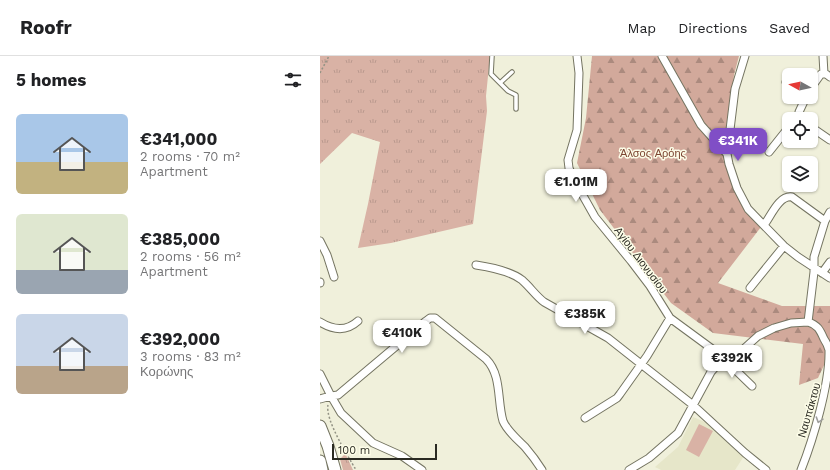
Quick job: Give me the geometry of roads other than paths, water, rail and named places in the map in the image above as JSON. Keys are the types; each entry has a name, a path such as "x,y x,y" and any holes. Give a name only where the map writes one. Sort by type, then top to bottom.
{"main road":[{"path":"320,426 330,451 335,470"},
{"path":"320,461 322,470"}],"street":[{"name":"Αγίου Διονυσίου","path":"577,56 579,73 577,124 575,138 568,160 570,171 595,217 650,286 670,318"},
{"path":"662,56 700,125 728,154"},
{"path":"745,56 735,89 728,154 729,164 741,196 748,209 784,246 830,278"},
{"path":"818,78 821,74 827,75 823,56"},
{"path":"818,132 830,140"},
{"path":"769,152 782,136"},
{"path":"764,225 782,199 787,196 792,197 825,222"},
{"path":"629,470 649,458 674,438 685,423 693,405 714,368 719,363 738,354 758,336 774,328 791,322 808,322 814,255 830,212"},
{"path":"320,241 327,254 334,277"},
{"path":"750,288 784,246"},
{"path":"822,273 830,262"},
{"path":"476,265 498,270 518,278 544,302 602,333 693,405 745,453 766,470"},
{"path":"321,398 338,395 426,321 430,318 434,318 492,365 504,424 530,452 542,470"},
{"path":"585,418 617,398 642,365 670,318 725,359 752,386"},
{"path":"320,322 332,327 343,328 350,327 358,321"},
{"name":"Ναυπάκτου","path":"800,470 810,447 823,406 828,387 830,370 829,350 820,328 808,322"},
{"path":"320,374 341,413 373,443 402,456 422,470"}],"lane":[{"path":"492,56 490,71 493,77 510,93 516,95 516,109"},
{"path":"500,83 512,72"}],"park label":[{"name":"Άλσος Αρόης","path":"653,153"}]}
